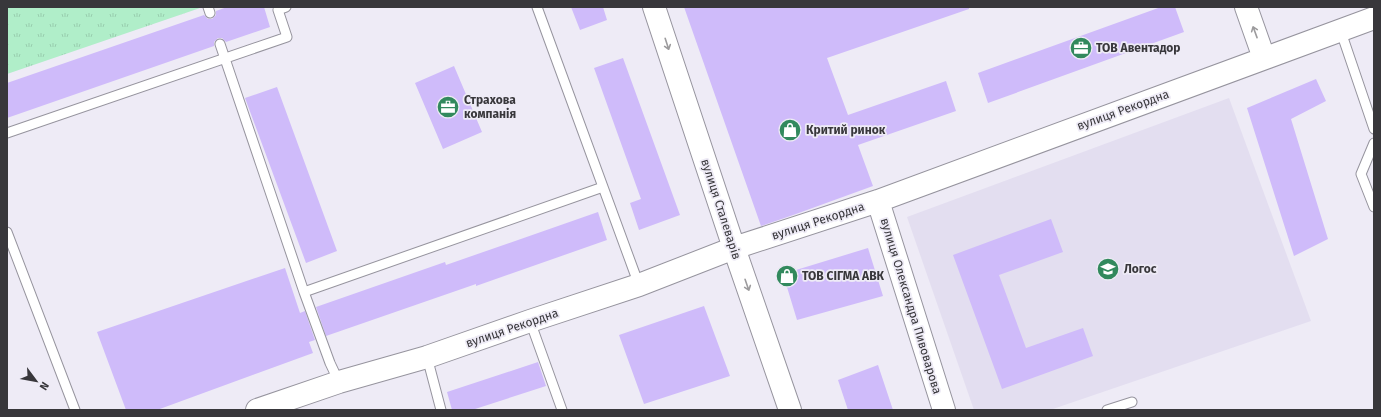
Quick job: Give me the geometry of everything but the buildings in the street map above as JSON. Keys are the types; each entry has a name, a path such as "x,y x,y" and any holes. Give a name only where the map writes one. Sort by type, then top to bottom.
{"street":[{"name":"вулиця Сталеварів","path":"654,7 734,248 790,410"},
{"path":"1246,7 1264,58"},
{"name":"вулиця Рекордна","path":"258,410 290,404 339,382 427,357 530,321 639,286 734,248 878,201 1340,29 1374,18"},
{"name":"вулиця Олександра Пивоварова","path":"878,201 944,410"}],"lane":[{"path":"7,133 287,37 278,10 286,7"},
{"path":"537,7 639,286"},
{"path":"1340,29 1374,129"},
{"path":"220,44 304,292 330,363 339,382"},
{"path":"1374,143 1362,174 1374,207"},
{"path":"304,292 604,187"},
{"path":"7,232 75,410"},
{"path":"530,321 562,410"},
{"path":"427,357 442,410"},
{"path":"1107,410 1132,402"}],"shaded area":[{"name":"Логос","path":"1229,98 1311,321 1050,410 974,410 907,217"}],"green space":[{"path":"7,7 203,7 7,74"}],"place":[{"name":"ТОВ Авентадор","path":"1081,48"},
{"name":"Страхова компанія","path":"448,107"},
{"name":"Критий ринок","path":"790,130"},
{"name":"Логос","path":"1108,269"},
{"name":"ТОВ СІГМА АВК","path":"787,276"}]}
